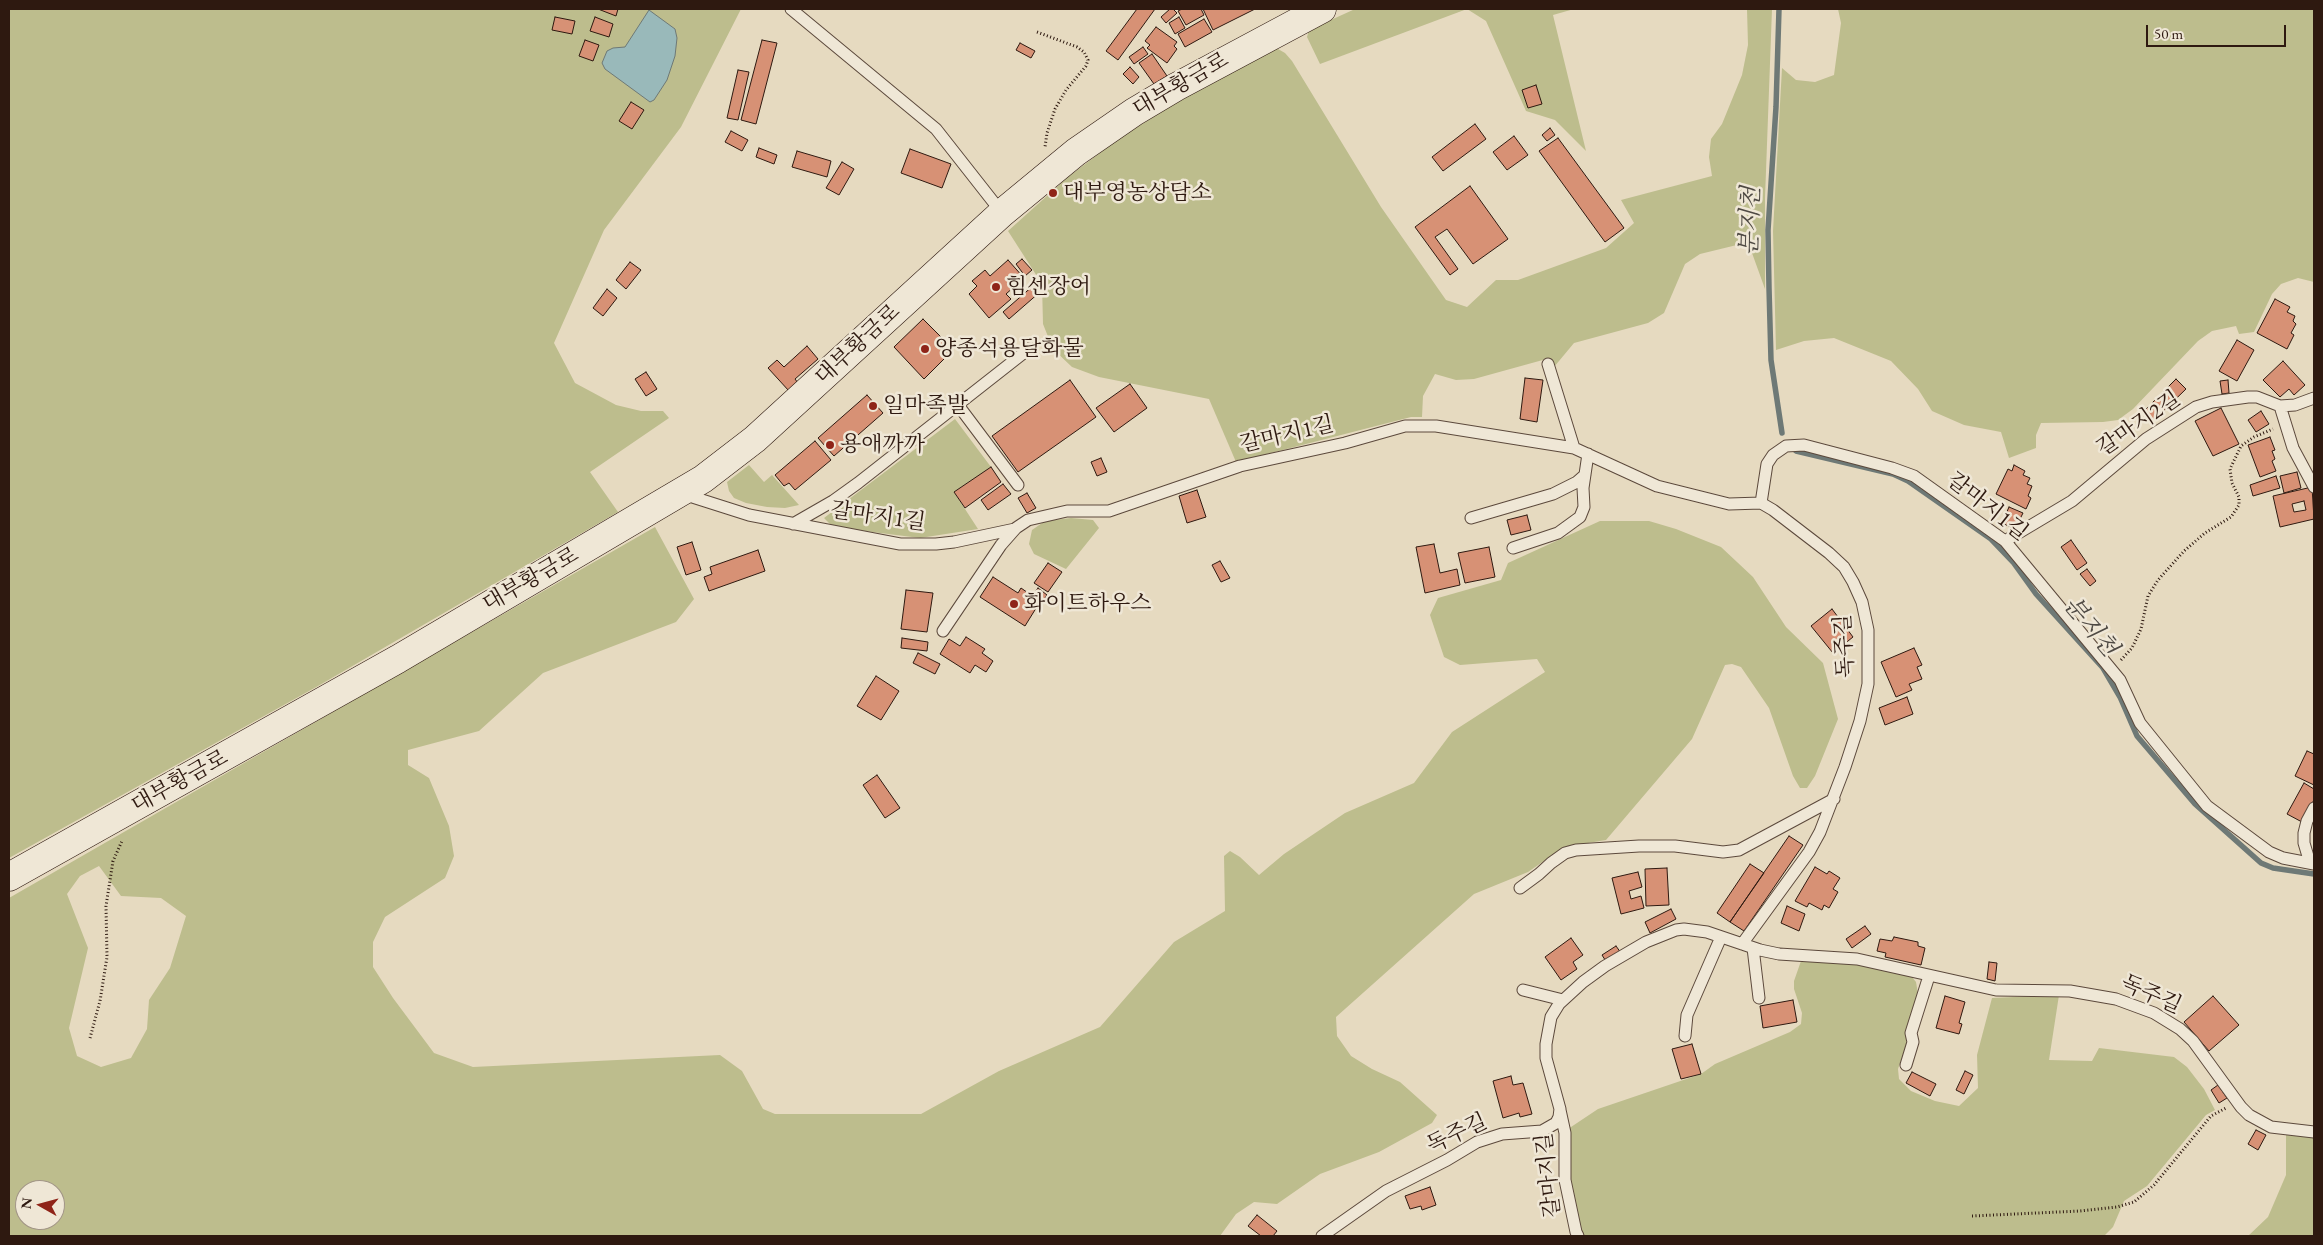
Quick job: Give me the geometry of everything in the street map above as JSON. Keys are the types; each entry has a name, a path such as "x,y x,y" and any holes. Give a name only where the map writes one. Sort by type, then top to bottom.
{"main road":[{"name":"대부황금로","path":"9,877 274,730 681,493 755,439 1002,213 1100,134 1224,60 1322,9"}],"lane":[{"path":"792,9 936,129 1002,213"},
{"name":"갈마지1길","path":"793,524 833,501 1030,348"},
{"path":"1548,364 1574,448"},
{"name":"갈마지2길","path":"2005,542 2072,501 2146,439 2196,407 2212,402 2248,397 2266,400 2280,406 2314,398"},
{"path":"958,405 1018,485"},
{"path":"2280,406 2285,426 2303,468 2314,486"},
{"name":"갈마지1길","path":"943,631 1000,545 1016,528 1028,520 1067,511 1109,510 1240,466 1345,443 1405,426 1436,426 1574,448 1657,486 1729,504 1761,503 1767,464 1773,454 1786,446 1804,445 1892,468 1914,476 2005,542 2109,666 2125,689 2140,723 2207,806 2269,852 2283,858 2312,864"},
{"path":"1513,548 1558,533 1580,517 1584,507 1588,454"},
{"path":"1471,518 1553,494 1577,482 1585,475"},
{"name":"갈마지1길","path":"681,493 728,510 793,524 917,545 977,539 1016,528"},
{"name":"독주길","path":"1742,944 1809,852 1834,798 1860,721 1868,684 1868,630 1862,602 1844,567 1808,536 1761,503"},
{"path":"1520,888 1565,853 1576,850 1675,846 1723,852 1739,850 1834,798"},
{"name":"갈마지1길","path":"2312,864 2304,843 2304,833 2307,821 2314,808"},
{"name":"독주길","path":"1322,1236 1386,1191 1447,1160 1477,1142 1502,1134 1542,1131 1556,1123 1560,1117 1560,1109 1546,1058 1546,1044 1552,1017 1563,1000 1605,966 1667,933 1684,929 1722,937 1753,948 1779,954 1857,959 1996,990 2084,993 2116,999 2169,1020 2193,1041 2241,1107 2249,1115 2271,1126 2314,1132"},
{"path":"1685,1036 1686,1015 1722,937"},
{"path":"1753,948 1759,998"},
{"path":"1906,1065 1913,1042 1911,1033 1929,976"},
{"path":"1523,990 1563,1000"},
{"name":"갈마지길","path":"1560,1109 1565,1133 1566,1180 1578,1236"}],"path":[{"path":"1037,32 1077,47 1084,52 1088,60 1086,66 1066,90 1055,109 1047,133 1044,164 1048,175"},
{"path":"2109,666 2120,660 2132,648 2141,629 2148,596 2158,580 2184,551 2205,533 2231,516 2239,506 2239,496 2232,483 2230,469 2241,446 2265,431 2285,426"},
{"path":"90,1038 100,1001 107,957 106,906 113,861 123,839"},
{"path":"1972,1216 2080,1211 2117,1207 2134,1202 2154,1185 2211,1116 2232,1106 2241,1107"}],"green space":[{"path":"9,9 741,9 681,127 604,230 554,343 575,383 616,405 641,411 663,411 669,418 590,472 618,512 318,686 9,858"},
{"path":"1355,9 1467,9 1320,64 1307,37 1309,30"},
{"path":"1467,9 1574,9 1553,15 1586,151 1555,120 1526,111 1486,21"},
{"path":"1747,9 1772,9 1765,198 1765,289 1752,253 1745,243 1700,254 1685,264 1664,313 1648,323 1574,343 1554,367 1550,358 1474,379 1456,380 1435,374 1423,396 1422,417 1411,417 1236,462 1209,399 1099,377 1072,367 1053,349 1043,324 1042,284 1008,231 1068,177 1121,137 1192,93 1271,49 1278,49 1285,53 1292,61 1381,207 1446,300 1467,307 1496,280 1518,280 1606,248 1634,223 1621,200 1712,176 1709,157 1711,139 1722,124 1742,75 1748,45"},
{"path":"1838,9 2314,9 2314,282 2298,278 2281,284 2272,294 2254,332 2239,334 2236,326 2212,331 2198,341 2133,409 2118,420 2041,423 2036,435 2036,448 2009,458 2001,432 1964,425 1932,411 1918,389 1891,361 1834,338 1804,341 1776,350 1773,231 1782,68 1796,80 1815,82 1834,75 1841,23"},
{"path":"955,419 991,467 954,492 978,529 920,538 833,527 824,518"},
{"path":"749,465 764,482 772,475 799,505 785,508 767,507 746,503 734,498 729,491 727,482"},
{"path":"1071,518 1093,520 1099,528 1066,569 1034,554 1029,544 1032,530 1045,521"},
{"path":"1600,521 1649,521 1676,529 1721,547 1753,577 1786,627 1823,663 1838,719 1815,776 1807,788 1800,788 1793,776 1769,708 1741,667 1732,664 1725,665 1692,739 1606,840 1564,847 1528,872 1474,894 1336,1017 1337,1036 1351,1056 1372,1069 1400,1082 1437,1115 1432,1123 1379,1152 1320,1174 1277,1204 1254,1202 1236,1214 1220,1236 9,1236 9,898 655,527 694,599 676,622 543,673 479,731 408,750 408,765 429,778 449,826 454,856 445,878 385,917 373,942 373,967 393,998 434,1053 473,1067 720,1055 742,1071 763,1109 775,1114 921,1114 999,1071 1100,1027 1174,942 1225,911 1224,856 1230,851 1240,857 1259,875 1284,854 1345,813 1414,783 1452,732 1545,672 1537,659 1460,665 1444,657 1430,615 1438,598 1501,580 1508,563","holes":["99,866 121,896 161,898 186,916 170,968 149,1000 147,1029 131,1058 101,1067 77,1056 69,1028 88,948 67,894 80,876"]},
{"path":"1825,959 1846,961 1912,977 1916,982 1918,994 1907,1027 1906,1045 1898,1069 1899,1079 1911,1091 1935,1101 1959,1106 1978,1088 1977,1055 1992,998 2059,995 2049,1060 2092,1061 2099,1048 2174,1057 2187,1067 2204,1089 2215,1110 2206,1115 2147,1186 2124,1201 2113,1227 2104,1236 1584,1236 1579,1229 1568,1173 1568,1129 1598,1109 1701,1074 1715,1064 1790,1032 1801,1024 1802,1013 1794,989 1794,981 1801,961"},
{"path":"2286,1135 2314,1137 2314,1236 2248,1236 2268,1217 2286,1175"}],"water":[{"path":"649,10 675,29 677,38 675,56 667,80 654,100 650,102 605,69 602,63 607,51 613,48 625,47"}],"building":[{"path":"598,9 618,9 616,16"},
{"path":"1137,9 1155,9 1118,60 1106,51"},
{"path":"1170,9 1177,13 1166,23 1161,17"},
{"path":"1182,9 1201,9 1204,15 1186,25 1178,11"},
{"path":"1203,9 1255,9 1213,30"},
{"path":"555,17 575,21 572,34 552,30"},
{"path":"595,17 613,24 609,37 590,31"},
{"path":"1179,17 1185,28 1175,34 1169,23"},
{"path":"1204,19 1212,32 1185,47 1178,34"},
{"path":"1156,27 1177,42 1174,46 1177,49 1167,63 1147,48 1150,45 1145,41"},
{"path":"585,40 599,45 593,61 579,56"},
{"path":"762,40 777,43 756,124 741,120"},
{"path":"1020,43 1035,51 1031,58 1016,50"},
{"path":"1143,47 1148,54 1134,64 1129,57"},
{"path":"1152,54 1167,76 1154,84 1139,63"},
{"path":"1130,67 1139,77 1133,84 1123,74"},
{"path":"738,70 749,72 738,120 727,118"},
{"path":"1536,85 1542,104 1528,108 1522,90"},
{"path":"631,102 644,110 632,129 619,121"},
{"path":"1475,124 1486,139 1443,171 1432,157"},
{"path":"1550,128 1555,135 1547,141 1542,135"},
{"path":"731,131 748,140 742,151 725,142"},
{"path":"1514,136 1528,155 1507,170 1493,152"},
{"path":"1558,138 1624,228 1605,242 1539,151"},
{"path":"759,148 777,155 774,164 756,157"},
{"path":"910,149 951,164 942,188 901,173"},
{"path":"797,151 831,161 827,177 792,167"},
{"path":"842,162 854,169 839,195 826,188"},
{"path":"1470,186 1508,239 1473,264 1447,229 1435,237 1458,269 1450,275 1415,227"},
{"path":"1022,259 1032,270 1025,276 1016,264"},
{"path":"1008,260 1024,278 1006,294 1011,299 989,318 969,294 977,286 972,281 985,270 990,276"},
{"path":"630,262 641,270 626,289 616,280"},
{"path":"1034,285 1040,292 1009,319 1003,312"},
{"path":"607,289 617,298 603,316 593,308"},
{"path":"2275,299 2290,307 2287,312 2295,316 2293,321 2296,324 2291,333 2294,335 2287,349 2257,333"},
{"path":"923,319 946,342 943,346 950,353 924,379 894,347"},
{"path":"2237,340 2254,350 2237,381 2219,371"},
{"path":"807,346 818,359 795,379 798,383 789,391 768,368 777,360 784,367"},
{"path":"2283,361 2305,385 2294,395 2289,389 2280,397 2263,380"},
{"path":"646,372 657,389 646,396 635,379"},
{"path":"1525,378 1543,380 1537,422 1520,419"},
{"path":"2176,379 2186,389 2152,422 2143,412"},
{"path":"1070,380 1096,417 1018,472 992,436"},
{"path":"2228,380 2229,393 2222,394 2220,381"},
{"path":"1130,384 1147,408 1114,432 1096,408"},
{"path":"867,395 883,413 834,456 818,438"},
{"path":"2221,408 2239,444 2213,456 2195,421"},
{"path":"2261,411 2269,424 2256,432 2248,420"},
{"path":"2270,437 2275,450 2272,451 2275,459 2272,461 2276,471 2260,477 2248,445"},
{"path":"815,441 831,460 795,490 789,483 784,486 775,475"},
{"path":"1101,458 1107,472 1097,476 1091,462"},
{"path":"2014,465 2025,471 2023,475 2030,478 2027,484 2032,486 2028,496 2031,498 2026,509 1996,494 2008,469 2012,471"},
{"path":"991,467 1001,482 965,508 954,492"},
{"path":"2297,472 2301,488 2284,493 2280,476"},
{"path":"2276,476 2280,488 2253,496 2250,485"},
{"path":"1003,484 1011,494 988,510 981,500"},
{"path":"2312,487 2314,519 2280,527 2273,496","holes":["2304,501 2306,510 2294,512 2292,504"]},
{"path":"1197,490 1206,517 1187,523 1179,496"},
{"path":"1027,493 1036,508 1027,513 1018,498"},
{"path":"2009,507 2023,513 2015,529 2002,523"},
{"path":"1527,515 1531,530 1511,535 1507,520"},
{"path":"2071,540 2087,563 2077,570 2061,547"},
{"path":"692,542 701,570 686,575 677,547"},
{"path":"1434,544 1440,573 1457,569 1460,585 1425,593 1416,547"},
{"path":"1489,547 1495,577 1465,583 1458,553"},
{"path":"758,550 765,571 709,591 704,577 712,574 710,567"},
{"path":"1220,561 1230,578 1221,582 1212,565"},
{"path":"1048,563 1062,572 1048,592 1034,583"},
{"path":"2087,569 2096,581 2090,586 2080,574"},
{"path":"993,577 1018,593 1021,588 1031,595 1028,599 1038,605 1025,626 980,597"},
{"path":"1038,588 1047,595 1041,604 1031,598"},
{"path":"906,590 933,593 927,632 901,629"},
{"path":"1832,609 1853,637 1833,653 1811,626"},
{"path":"966,637 985,649 982,653 993,661 986,672 975,665 970,673 940,654 949,639 960,646"},
{"path":"902,638 928,642 927,651 901,648"},
{"path":"1914,648 1922,665 1917,667 1922,679 1909,684 1912,690 1896,697 1881,662"},
{"path":"918,653 940,664 935,674 913,663"},
{"path":"876,676 899,691 881,720 857,706"},
{"path":"1907,697 1913,714 1885,725 1879,708"},
{"path":"2307,751 2314,754 2314,785 2295,776"},
{"path":"877,775 900,808 885,818 863,785"},
{"path":"2304,783 2314,789 2314,800 2302,822 2287,814"},
{"path":"1789,836 1803,845 1744,931 1730,922"},
{"path":"1750,864 1764,873 1730,922 1717,913"},
{"path":"1815,867 1827,874 1829,871 1840,878 1833,889 1838,892 1829,908 1824,905 1822,910 1809,903 1807,907 1795,901"},
{"path":"1667,868 1669,905 1646,906 1645,869"},
{"path":"1638,872 1642,887 1629,891 1631,899 1641,896 1644,908 1621,914 1612,878"},
{"path":"1787,906 1805,914 1799,931 1781,923"},
{"path":"1671,909 1676,919 1650,933 1645,922"},
{"path":"1865,926 1871,934 1852,948 1846,939"},
{"path":"1894,937 1918,942 1918,946 1925,948 1921,965 1885,957 1886,953 1877,951 1880,939 1892,941"},
{"path":"1571,938 1583,955 1573,962 1577,969 1561,980 1545,957"},
{"path":"1616,946 1621,953 1607,963 1602,955"},
{"path":"1989,962 1997,963 1995,981 1987,979"},
{"path":"1945,996 1965,1002 1959,1023 1962,1024 1959,1034 1936,1028"},
{"path":"2213,996 2239,1025 2209,1051 2184,1022"},
{"path":"1793,1000 1797,1022 1763,1028 1760,1006"},
{"path":"1692,1044 1701,1074 1681,1079 1672,1049"},
{"path":"1965,1071 1973,1075 1964,1094 1956,1090"},
{"path":"1912,1072 1936,1084 1930,1096 1906,1083"},
{"path":"1511,1076 1513,1085 1523,1083 1532,1114 1520,1117 1519,1113 1503,1118 1493,1081"},
{"path":"2218,1085 2227,1098 2219,1103 2211,1090"},
{"path":"2256,1130 2266,1135 2258,1150 2248,1144"},
{"path":"1430,1187 1436,1205 1422,1210 1421,1206 1410,1209 1405,1196"},
{"path":"1257,1215 1277,1231 1273,1236 1261,1236 1248,1226"}],"waterway":[{"name":"분지천","path":"1779,9 1776,107 1768,230 1771,360 1782,433"},
{"name":"분지천","path":"1796,451 1893,474 1908,481 1991,539 2013,562 2036,594 2103,668 2120,697 2137,736 2195,804 2261,863 2273,868 2314,874"}],"place":[{"name":"대부영농상담소","path":"1053,193"},
{"name":"힘센장어","path":"996,287"},
{"name":"양종석용달화물","path":"925,349"},
{"name":"일마족발","path":"873,406"},
{"name":"용애까까","path":"830,445"},
{"name":"화이트하우스","path":"1014,604"}]}
